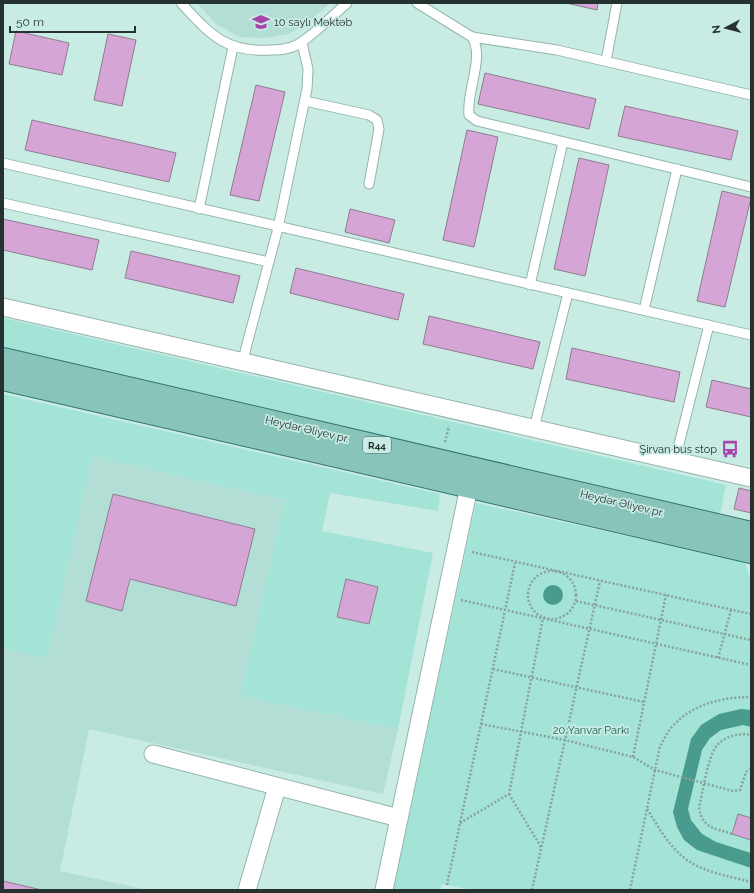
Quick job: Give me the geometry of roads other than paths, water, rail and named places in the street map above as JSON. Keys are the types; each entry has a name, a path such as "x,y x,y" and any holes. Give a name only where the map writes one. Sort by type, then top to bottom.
{"main road":[{"name":"Heydər Əliyev pr.","path":"3,358 751,533"},
{"name":"Heydər Əliyev pr.","path":"3,379 751,552"}],"street":[{"path":"3,307 242,363 751,478"},
{"path":"384,890 469,487"},
{"path":"153,754 399,818"},
{"path":"247,890 277,787"}],"lane":[{"path":"181,3 206,29 233,47 254,51 281,50 302,42 347,3"},
{"path":"417,3 472,37 557,50 751,95"},
{"path":"606,61 617,3"},
{"path":"472,37 475,42 477,54 468,104 469,115 477,121 751,187"},
{"path":"242,363 278,228 305,101 308,69 302,42"},
{"path":"199,209 233,47"},
{"path":"305,101 369,115 377,120 379,129 369,184"},
{"path":"530,284 563,142"},
{"path":"3,163 278,228 751,335"},
{"path":"644,310 677,169"},
{"path":"3,202 269,262"},
{"path":"534,428 568,293"},
{"path":"674,460 709,325"}],"place":[{"name":"10 saylı Məktəb","path":"261,22"},
{"name":"Şirvan bus stop","path":"730,449"}],"park label":[{"name":"20 Yanvar Parkı","path":"591,730"}]}
